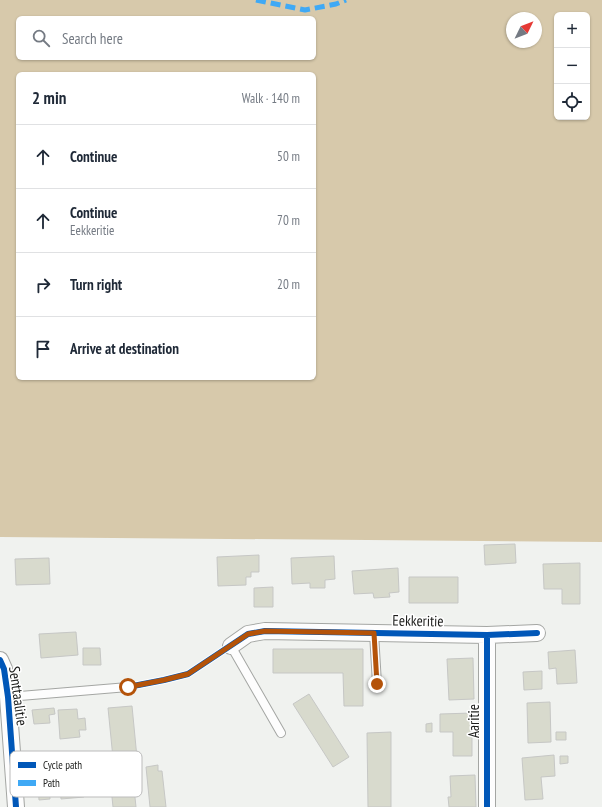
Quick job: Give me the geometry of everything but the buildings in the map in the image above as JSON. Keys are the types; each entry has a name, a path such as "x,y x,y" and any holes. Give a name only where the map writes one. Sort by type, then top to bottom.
{"street":[{"name":"Eekkeritie","path":"231,646 248,634 265,631 487,635 537,633"},
{"name":"Aaritie","path":"487,635 487,807"},
{"name":"Senttaalitie","path":"0,660 4,669 8,697 12,751"},
{"name":"Senttaalitie","path":"15,797 16,807"}],"lane":[{"path":"374,633 377,684"},
{"path":"231,646 281,733"},
{"path":"8,697 128,687"}],"shaded area":[{"path":"0,0 602,0 602,542 0,537"}],"marked path":[{"path":"256,0 305,10 336,4 346,0"}],"cycle path":[{"path":"128,687 188,674 248,634 265,631 487,635 537,633"},
{"path":"487,635 487,807"},
{"path":"0,660 4,669 8,697 12,751"},
{"path":"15,797 16,807"}],"route":[{"path":"128,687 188,674 248,634 265,631 374,633 377,684"}]}
